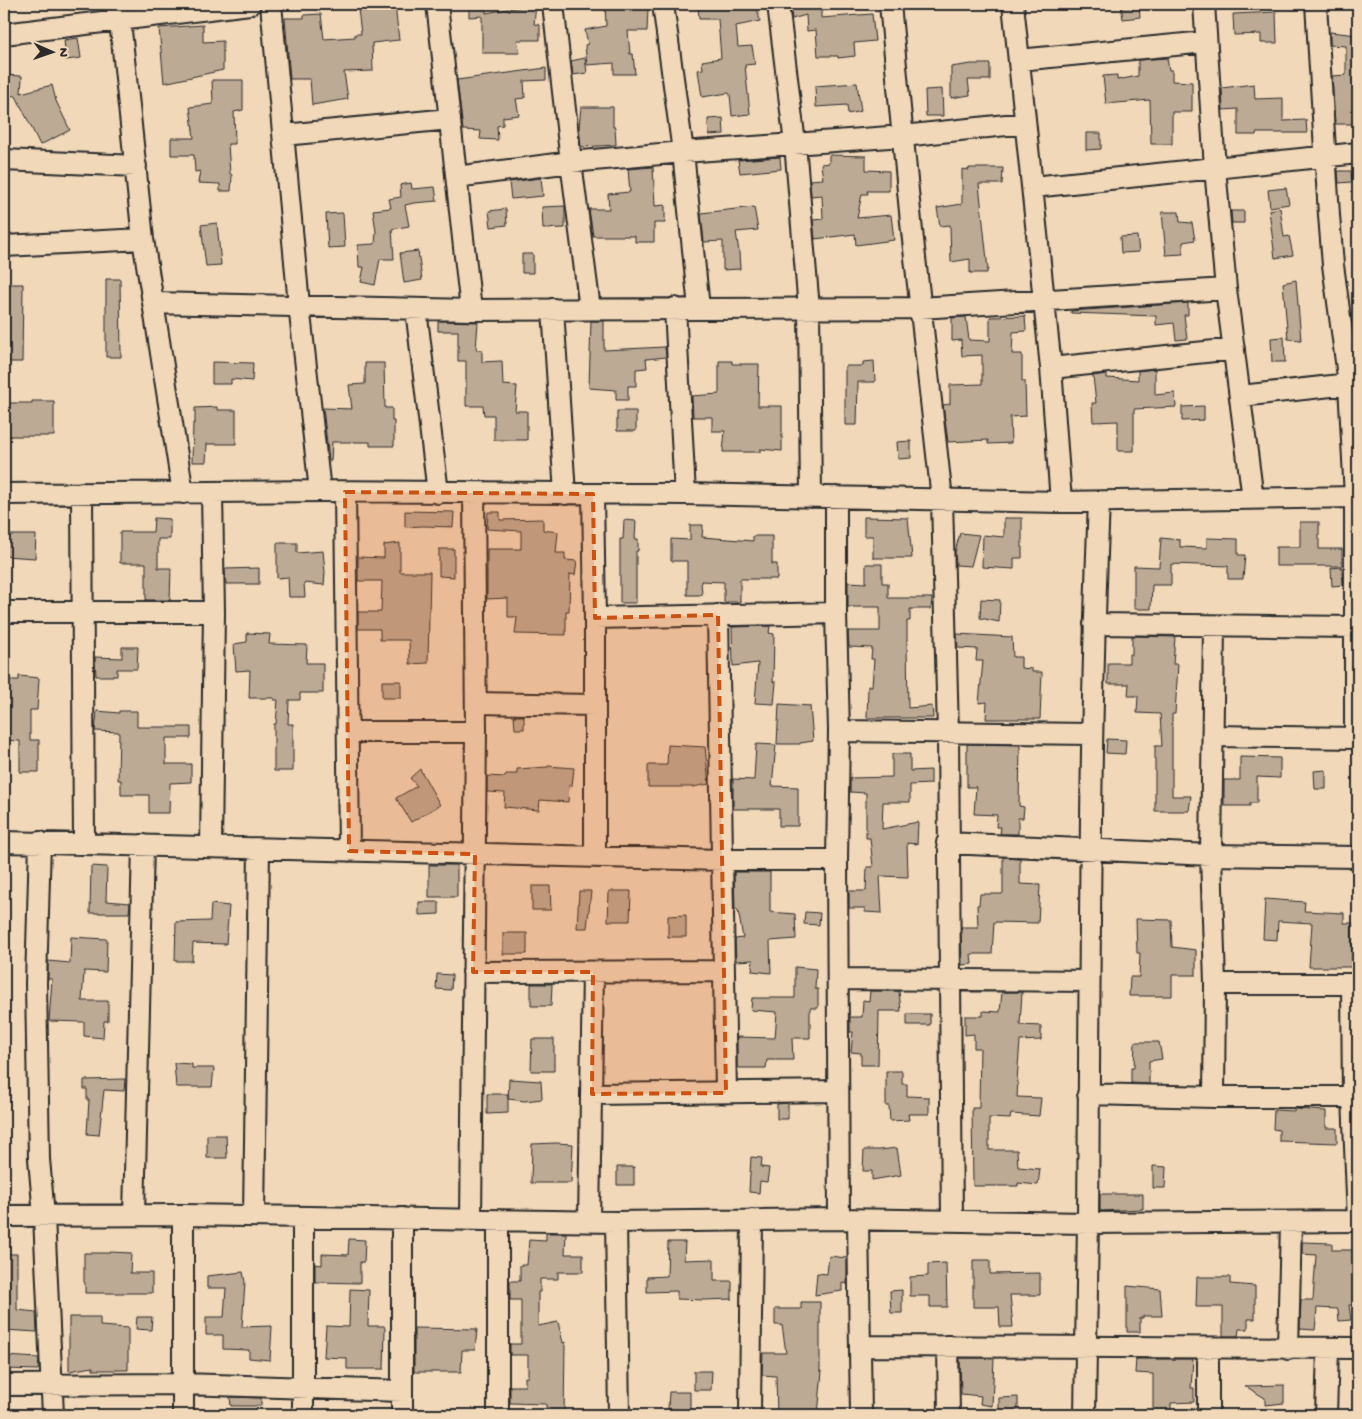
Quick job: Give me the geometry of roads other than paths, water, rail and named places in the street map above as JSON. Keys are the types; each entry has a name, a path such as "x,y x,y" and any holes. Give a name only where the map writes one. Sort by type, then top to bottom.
{"street":[{"path":"4,34 118,12 250,4"},
{"path":"272,4 300,305 320,491"},
{"path":"437,4 471,310"},
{"path":"553,4 590,309"},
{"path":"663,4 683,152 698,308"},
{"path":"778,4 795,144 809,309 811,497"},
{"path":"890,4 920,308 942,499 948,733 952,1221"},
{"path":"1013,4 1051,368 1062,502"},
{"path":"1204,4 1215,168 1226,289 1253,500"},
{"path":"1214,736 1356,738 1357,497 1354,383 1333,265 1316,4"},
{"path":"118,12 143,240 183,493"},
{"path":"1019,60 1206,42"},
{"path":"284,135 450,118"},
{"path":"456,177 571,162 903,136 1025,123"},
{"path":"1033,187 1358,154"},
{"path":"4,160 136,166"},
{"path":"4,246 143,240"},
{"path":"153,303 471,310 920,308 1226,289"},
{"path":"675,308 685,494"},
{"path":"416,309 438,493"},
{"path":"553,309 565,494"},
{"path":"1051,368 1234,349"},
{"path":"1241,396 1354,383"},
{"path":"4,494 320,491 474,492 685,494 1062,502 1357,497"},
{"path":"211,847 214,612 212,492"},
{"path":"345,492 349,851"},
{"path":"471,1219 476,732 474,492"},
{"path":"82,493 84,844"},
{"path":"593,494 595,857"},
{"path":"836,497 839,731 837,1091 860,1346 861,1415"},
{"path":"1085,1415 1090,849 1094,624 1099,502"},
{"path":"4,612 214,612"},
{"path":"595,618 836,613"},
{"path":"718,615 726,1093"},
{"path":"1094,624 1356,627"},
{"path":"1214,626 1212,855 1215,984 1214,1097"},
{"path":"476,703 595,705"},
{"path":"839,731 1092,734"},
{"path":"348,732 476,732"},
{"path":"4,842 723,860 837,860"},
{"path":"40,842 36,984 39,1159 44,1216 53,1415"},
{"path":"948,843 1212,855 1358,857"},
{"path":"134,1215 143,845"},
{"path":"254,1216 259,848"},
{"path":"473,972 724,971"},
{"path":"589,1221 593,972"},
{"path":"838,979 1090,981"},
{"path":"4,1216 183,1215 616,1222 752,1220 1088,1223 1358,1221 1353,1097 1355,984 1215,984"},
{"path":"592,1094 837,1091"},
{"path":"1088,1094 1214,1097 1353,1097"},
{"path":"183,1215 183,1415"},
{"path":"303,1217 303,1415"},
{"path":"402,1218 402,1415"},
{"path":"750,1415 752,1220"},
{"path":"498,1221 498,1415"},
{"path":"616,1222 619,1415"},
{"path":"1288,1349 1291,1222"},
{"path":"860,1346 1358,1348"},
{"path":"948,1346 949,1415"},
{"path":"1208,1348 1208,1415"},
{"path":"1326,1415 1328,1349"},
{"path":"4,1384 183,1384 402,1391"}]}
